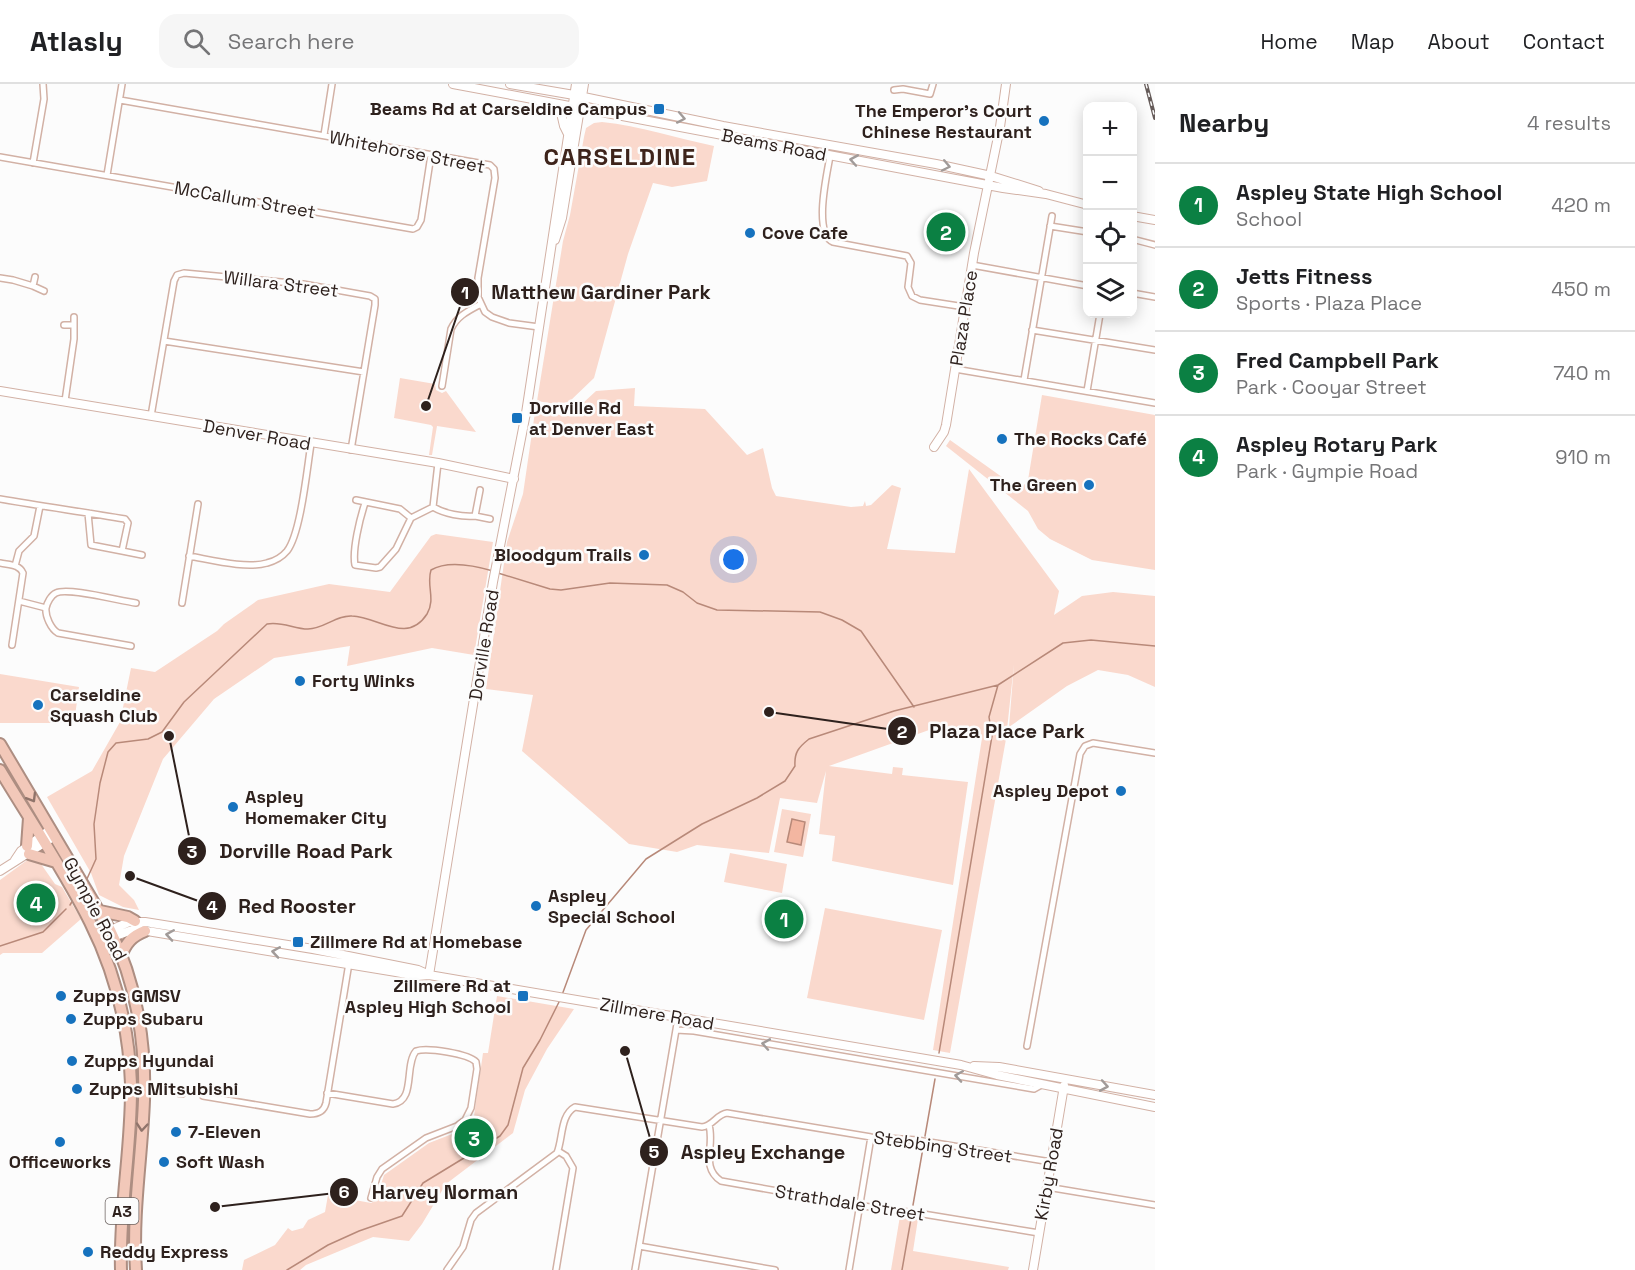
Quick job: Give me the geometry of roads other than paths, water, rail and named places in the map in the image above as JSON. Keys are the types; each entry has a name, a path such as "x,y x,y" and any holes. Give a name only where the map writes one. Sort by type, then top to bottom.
{"highway":[{"name":"Gympie Road","path":"0,744 112,933 138,1016 144,1088 135,1222 136,1270"},
{"name":"Gympie Road","path":"0,770 85,912 98,939 123,1018 131,1086 121,1223 121,1270"},
{"path":"29,818 28,850 56,862"},
{"path":"97,906 135,921"},
{"path":"121,956 131,939 145,931"}],"main road":[{"name":"Beams Road","path":"453,84 988,186 1046,194 1083,204"},
{"name":"Beams Road","path":"510,84 723,126 936,164 1026,185 1046,194"},
{"name":"Dorville Road","path":"576,84 578,96"},
{"name":"Dorville Road","path":"553,244 562,218 576,107 584,84"},
{"path":"988,186 1006,84"},
{"path":"559,104 568,134"},
{"name":"Dorville Road","path":"429,975 553,244 568,134 576,107"},
{"name":"Plaza Place","path":"933,447 944,432 946,425 972,265 988,186"},
{"path":"1137,217 1155,220"},
{"name":"Denver Road","path":"0,391 438,464 514,479"},
{"path":"0,871 53,832"},
{"name":"Zillmere Road","path":"98,939 135,921 349,960"},
{"name":"Zillmere Road","path":"112,933 130,930 145,931 418,970 429,975 543,995 961,1065 1155,1107"},
{"name":"Zillmere Road","path":"961,1065 999,1067 1155,1095"},
{"name":"Kirby Road","path":"1033,1270 1065,1079"},
{"path":"1062,1100 1082,1092"}],"street":[{"path":"33,163 44,99 43,84"},
{"path":"107,175 123,84"},
{"path":"324,135 332,84"},
{"path":"894,90 903,89 930,94 933,84"},
{"name":"Whitehorse Street","path":"120,100 486,164 494,169 495,178 478,278 478,297 481,304"},
{"name":"McCallum Street","path":"0,157 413,229 421,220 431,154"},
{"path":"830,156 823,200 825,232 828,239 833,242 907,256 911,263 908,287 912,296 920,300 965,307"},
{"path":"1024,380 1052,216"},
{"path":"1050,226 1083,231"},
{"path":"1137,240 1155,245"},
{"path":"972,265 1083,285"},
{"name":"Willara Street","path":"151,416 174,281 177,275 184,273 303,284 370,296 375,299 351,450"},
{"path":"33,286 35,277"},
{"path":"0,278 26,283 44,291"},
{"path":"1137,294 1155,297"},
{"path":"442,386 451,329 460,315 481,304 485,312 492,317 509,323 539,327"},
{"path":"65,401 75,335 74,317"},
{"path":"1088,391 1099,318"},
{"path":"64,325 74,325"},
{"path":"1032,330 1155,350"},
{"path":"164,341 364,372"},
{"path":"956,369 1155,403"},
{"path":"189,556 255,565 273,561 286,552 296,532 311,444"},
{"path":"433,507 438,464"},
{"path":"475,516 480,490"},
{"path":"0,499 127,520 122,551"},
{"path":"356,500 400,509 411,518"},
{"path":"356,565 356,532 362,520 365,503"},
{"path":"182,603 198,504"},
{"path":"15,566 19,551 34,536 40,506"},
{"path":"433,507 440,511 490,519"},
{"path":"348,567 356,565 380,567 396,549 411,518 433,507"},
{"path":"88,513 91,545 142,555"},
{"path":"0,563 21,568 23,573 12,645"},
{"path":"131,646 58,633 47,617 45,608 53,594 57,592 71,592 136,603"},
{"path":"19,601 45,608"},
{"path":"1027,1046 1080,754 1085,746 1093,743 1155,753"},
{"path":"203,1096 314,1114 320,1112 324,1107 327,1093 349,960"},
{"path":"634,1270 678,1018"},
{"name":"Zillmere Road","path":"676,1030 694,1031 1034,1089 1043,1084"},
{"path":"327,1093 396,1104 405,1097 412,1058 416,1051 424,1049 468,1057 476,1062 471,1108 465,1120 457,1126 426,1138 382,1169 370,1198"},
{"path":"885,1064 886,1052"},
{"path":"131,1086 182,1094"},
{"name":"Stebbing Street","path":"558,1151 566,1116 575,1107 699,1127 709,1125 721,1114 727,1113 871,1137 917,1140 1051,1162"},
{"name":"Strathdale Street","path":"709,1125 712,1136 709,1154 710,1168 714,1176 721,1181 860,1206 1039,1233"},
{"path":"849,1270 871,1137"},
{"path":"447,1270 463,1247 471,1220 476,1213 552,1158 558,1151 566,1156 573,1168 556,1270"},
{"path":"1047,1187 1155,1205"},
{"path":"639,1246 775,1270"}],"waterway":[{"path":"86,881 96,859 94,824 100,783 108,752 116,743 148,739 162,732 184,702 267,624 308,629 352,616 392,627 411,628 419,623 430,608 431,570 445,565 454,565 493,571"},
{"path":"498,573 550,589 561,590 610,583 667,585 683,592 697,603 717,610 820,612 842,620 861,631 914,707"},
{"path":"562,995 586,930 646,859 702,824 757,798 785,781 795,766 798,750 809,739 894,711 998,685 1063,643 1091,640 1155,646"},
{"path":"939,1053 992,736 989,717 998,685"},
{"path":"70,905 73,900"},
{"path":"0,946 43,932 66,909"},
{"path":"287,1270 328,1245 402,1216 423,1183 500,1136 508,1125 523,1068 560,1000"},
{"path":"925,1136 935,1079"},
{"path":"913,1205 923,1148"},
{"path":"902,1270 911,1219"}],"railway":[{"path":"1146,84 1155,118"}],"place":[{"name":"Beams Rd at Carseldine Campus","path":"659,109"},
{"name":"The Emperor's Court Chinese Restaurant","path":"1044,121"},
{"name":"Jetts Fitness","path":"946,232"},
{"name":"Cove Cafe","path":"750,233"},
{"name":"Matthew Gardiner Park","path":"426,406"},
{"name":"Dorville Rd at Denver East","path":"517,418"},
{"name":"The Rocks Café","path":"1002,439"},
{"name":"The Green","path":"1089,485"},
{"name":"Bloodgum Trails","path":"644,555"},
{"name":"Forty Winks","path":"300,681"},
{"name":"Carseldine Squash Club","path":"38,705"},
{"name":"Plaza Place Park","path":"769,712"},
{"name":"Dorville Road Park","path":"169,736"},
{"name":"Aspley Depot","path":"1121,791"},
{"name":"Aspley Homemaker City","path":"233,807"},
{"name":"Red Rooster","path":"130,876"},
{"name":"Aspley Rotary Park","path":"36,903"},
{"name":"Aspley Special School","path":"536,906"},
{"name":"Aspley State High School","path":"784,919"},
{"name":"Zillmere Rd at Homebase","path":"298,942"},
{"name":"Zupps GMSV","path":"61,996"},
{"name":"Zillmere Rd at Aspley High School","path":"523,996"},
{"name":"Zupps Subaru","path":"71,1019"},
{"name":"Aspley Exchange","path":"625,1051"},
{"name":"Zupps Hyundai","path":"72,1061"},
{"name":"Zupps Mitsubishi","path":"77,1089"},
{"name":"7-Eleven","path":"176,1132"},
{"name":"Fred Campbell Park","path":"474,1138"},
{"name":"Officeworks","path":"60,1142"},
{"name":"Soft Wash","path":"164,1162"},
{"name":"Harvey Norman","path":"215,1207"},
{"name":"Reddy Express","path":"88,1252"}],"district":[{"name":"CARSELDINE","path":"620,157"}]}
